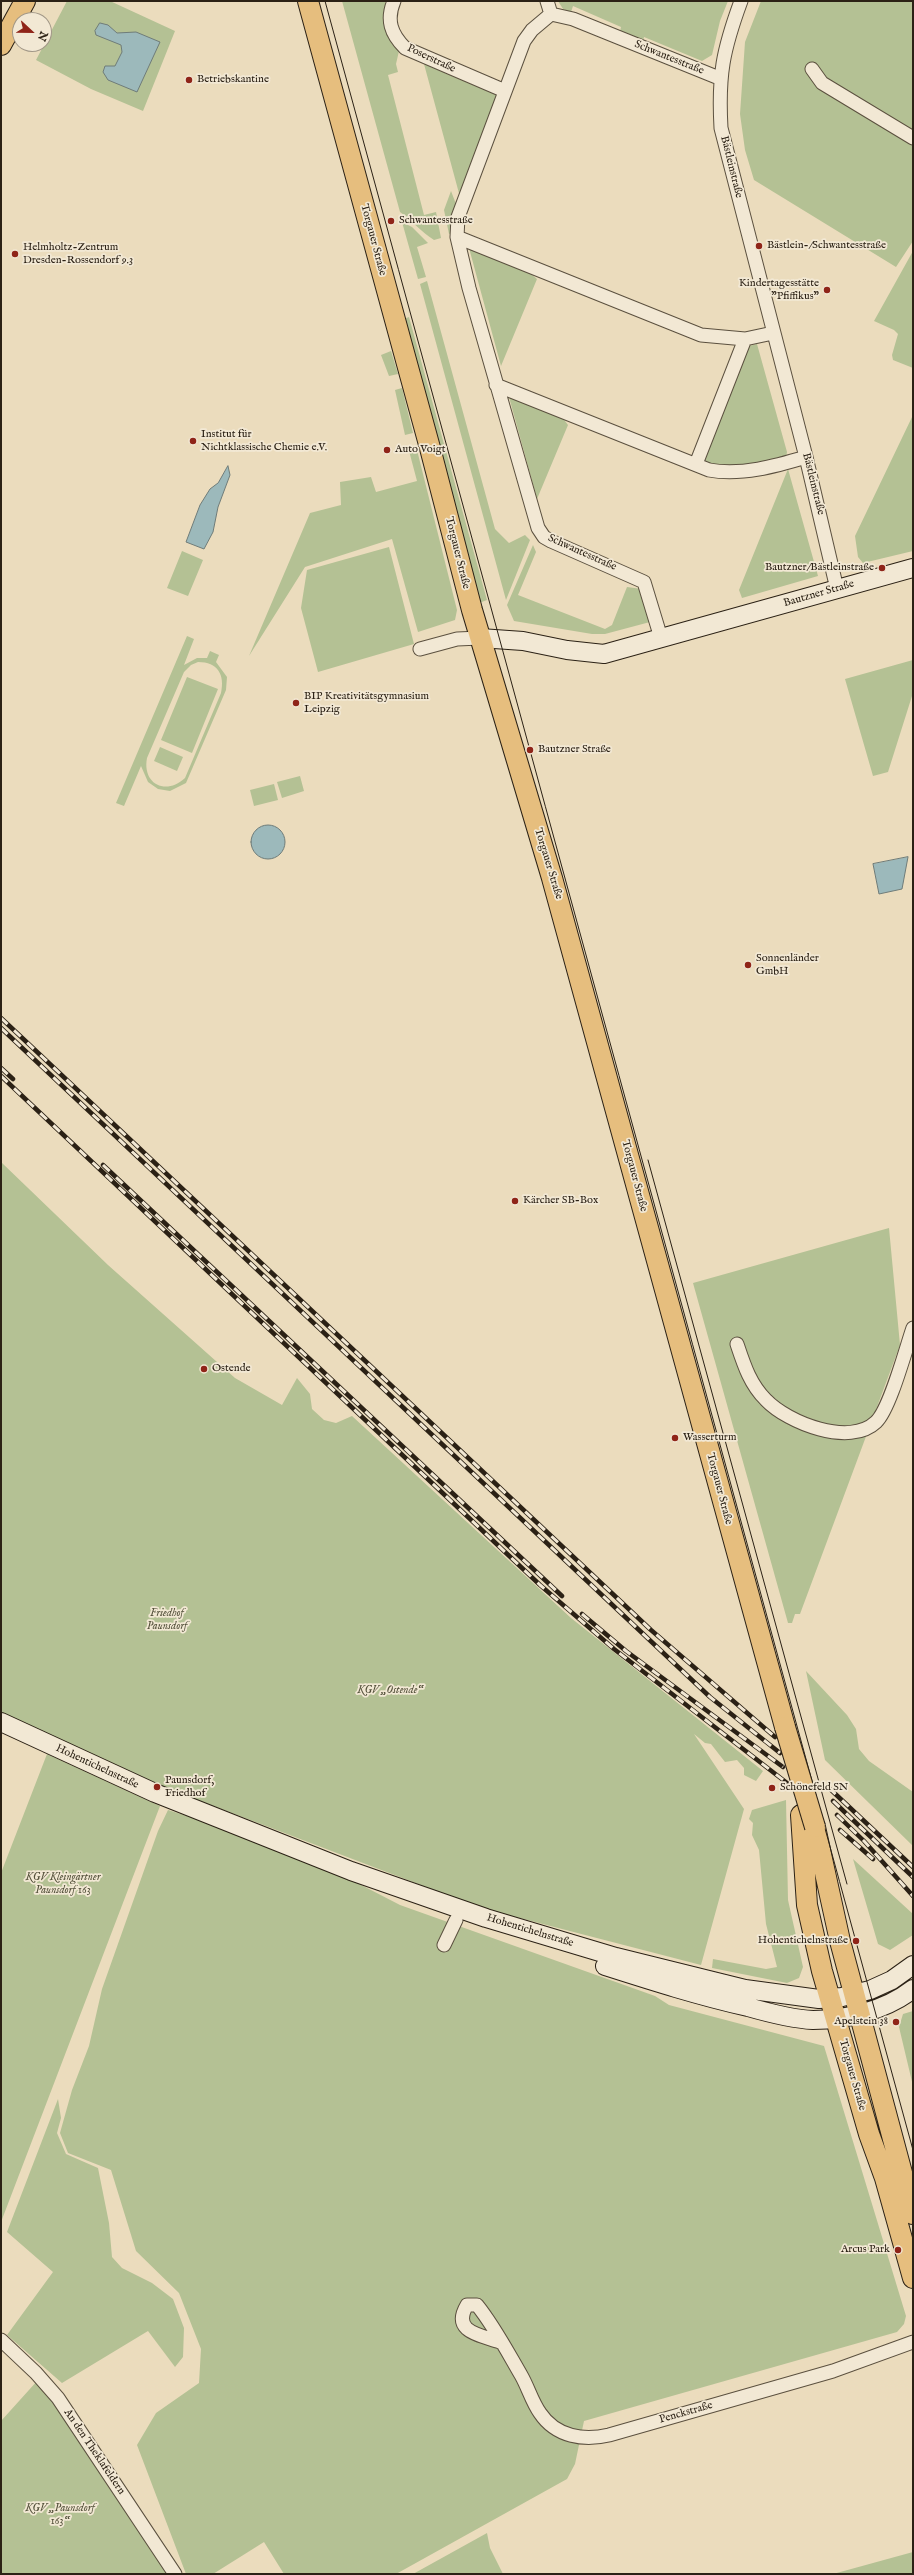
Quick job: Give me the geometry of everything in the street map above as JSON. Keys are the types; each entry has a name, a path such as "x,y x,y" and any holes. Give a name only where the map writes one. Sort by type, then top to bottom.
{"main road":[{"path":"1,45 25,1"},
{"name":"Torgauer Straße","path":"308,1 480,638 552,878 784,1724 808,1821 913,2214"},
{"name":"Bautzner Straße","path":"480,638 522,641 596,654 661,638 913,568"},
{"name":"Hohentichelnstraße","path":"1,1722 155,1793 351,1871 486,1918 616,1957 745,1989 792,1997 830,1998 854,1995 892,1980 913,1965"},
{"name":"Torgauer Straße","path":"808,1821 807,1905 835,2019 869,2134 885,2178 913,2278"},
{"name":"Hohentichelnstraße","path":"351,1871 379,1890 456,1920 715,1999 805,2019 835,2019 859,2014 887,2004 913,1989"}],"street":[{"name":"Poserstraße","path":"394,1 389,14 390,24 395,38 405,48 505,91"},
{"path":"547,1 551,14"},
{"name":"Bästleinstraße","path":"741,1 728,37 720,78 723,138 806,457 837,589"},
{"name":"Schwantesstraße","path":"661,638 644,582 551,541 544,536 538,528 469,288 457,237 460,207 524,42 536,26 551,14 573,19 720,78"},
{"path":"812,69 822,83 913,138"},
{"path":"457,237 702,335 744,339 773,333"},
{"path":"696,464 744,339"},
{"path":"496,385 696,464 726,473 786,463 806,457"},
{"name":"Bautzner Straße","path":"420,649 457,639 480,638"},
{"path":"737,1344 749,1378 766,1400 784,1415 818,1429 850,1431 866,1429 877,1421 892,1387 913,1328"},
{"path":"444,1945 456,1920"},
{"name":"An den Theklafeldern","path":"1,2340 36,2373 58,2398 175,2574"},
{"name":"Penckstraße","path":"500,2342 546,2421 561,2431 581,2438 609,2435 812,2378 913,2342"}],"green space":[{"path":"67,1 110,1 175,31 143,111 91,89 36,60 40,52 52,52 52,30"},
{"path":"342,1 384,1 387,4 385,11 385,24 387,35 399,51 396,64 398,72 388,75 424,215 436,212 441,238 434,240 400,212"},
{"path":"558,1 728,1 720,21 712,55 702,61 644,37 643,41 620,31 621,27 573,6 571,12 563,9"},
{"path":"761,1 913,1 913,241 896,267 754,180 745,150 740,114 745,42"},
{"path":"424,64 499,96 460,197"},
{"path":"451,191 456,204 453,232 449,234 444,210"},
{"path":"402,222 412,227 428,243 417,247 426,277 418,279"},
{"path":"469,248 531,274 537,279 501,366"},
{"path":"913,251 913,368 893,360 892,355 898,334 894,330 874,321"},
{"path":"427,281 495,529 509,543 525,535 530,540 506,600 420,284"},
{"path":"409,317 487,600 479,603 401,320"},
{"path":"757,344 787,452 786,457 741,469 705,464 702,457 745,347"},
{"path":"391,351 398,374 389,376 381,355"},
{"path":"402,388 413,433 405,435 395,390"},
{"path":"509,397 562,417 568,425 537,499"},
{"path":"913,415 913,551 863,563 858,557 855,536"},
{"path":"416,446 457,610 455,620 418,632 392,539 305,567 249,656 310,513 341,505 340,482 371,477 376,492 417,481 408,447"},
{"path":"788,469 818,576 742,598 739,590"},
{"path":"533,545 536,552 518,595 605,629 612,625 627,587 642,589 650,622 605,634 592,634 514,621 507,605"},
{"path":"389,547 414,644 318,672 301,608 307,570"},
{"path":"182,551 203,560 188,596 167,588"},
{"path":"187,636 194,639 184,665 197,658 207,658 210,651 219,655 216,662 227,677 226,690 186,783 170,791 158,789 148,782 141,766 124,806 116,803","holes":["198,662 211,664 221,675 221,693 185,778 170,786 157,784 148,775 146,767 147,758 184,672 191,665"]},
{"path":"913,660 912,696 888,772 873,776 845,679"},
{"path":"187,677 218,689 192,753 161,740"},
{"path":"160,747 183,757 177,771 154,761"},
{"path":"300,776 304,791 282,798 277,782"},
{"path":"274,784 278,800 254,806 250,790"},
{"name":"KGV „Ostende“","path":"1,1162 108,1265 235,1378 282,1405 297,1378 310,1394 312,1409 324,1420 336,1423 352,1416 571,1618 763,1771 756,1781 744,1775 744,1768 737,1760 725,1762 711,1744 705,1743 694,1734 744,1809 701,1965 481,1908 169,1789 1,1712"},
{"path":"889,1228 900,1345 800,1614 795,1614 792,1623 788,1623 693,1283"},
{"path":"806,1671 847,1715 856,1729 859,1749 869,1761 913,1792 913,1846 825,1760"},
{"name":"KGV Kleingärtner Paunsdorf 163","path":"47,1754 160,1806 1,2222 1,1873"},
{"path":"786,1800 788,1900 803,1967 799,1978 787,1983 712,1968 713,1959 766,1969 777,1967 766,1924 759,1850 752,1835 753,1823 749,1819 752,1810"},
{"path":"168,1810 222,1827 338,1873 400,1905 655,1996 669,2005 824,2046 906,2316 904,2324 897,2332 584,2421 575,2464 567,2479 396,2574 284,2574 264,2542 213,2574 186,2574 137,2445 156,2413 199,2383 201,2349 179,2293 136,2251 111,2170 68,2153 60,2133 72,2090 89,2046 102,1989 158,1831"},
{"path":"853,1859 913,1914 913,1935 890,1950 878,1944"},
{"path":"913,2011 913,2086 899,2027 903,2014"},
{"path":"58,2099 61,2118 57,2133 66,2154 98,2168 109,2223 112,2257 122,2268 152,2283 173,2299 184,2328 183,2357 175,2367 148,2331 62,2383 7,2335 53,2272 7,2232"},
{"name":"KGV „Paunsdorf 163“","path":"38,2380 106,2479 168,2574 1,2574 1,2421"},
{"path":"487,2533 490,2548 503,2574 413,2574"},
{"path":"913,2552 913,2574 833,2574"}],"water":[{"path":"100,23 108,25 117,33 136,32 160,42 137,92 108,80 103,72 105,66 115,66 122,52 121,45 96,35 95,31"},
{"path":"228,466 230,475 218,507 213,532 204,549 186,542 200,505 210,489 218,483"},
{"path":"265,825 271,825 275,826 282,832 285,842 284,849 278,856 271,859 265,859 261,858 254,852 251,845 251,839 252,835 258,828"},
{"path":"908,857 902,889 879,894 873,864"}],"tram line":[{"path":"325,1 913,2150"},
{"path":"648,1160 847,1884"}],"railway":[{"path":"1,1018 651,1630 775,1737"},
{"path":"1,1028 710,1697 780,1753"},
{"path":"1,1068 13,1079"},
{"path":"1,1076 540,1585 614,1649 787,1783"},
{"path":"103,1165 562,1596"},
{"path":"582,1614 626,1651 783,1767"},
{"path":"829,1788 913,1867"},
{"path":"833,1801 913,1877"},
{"path":"837,1815 864,1841 913,1896"},
{"path":"840,1830 873,1859"}],"place":[{"name":"Betriebskantine","path":"189,80"},
{"name":"Schwantesstraße","path":"391,221"},
{"name":"Bästlein-/Schwantesstraße","path":"759,246"},
{"name":"Helmholtz-Zentrum Dresden-Rossendorf 9.3","path":"15,254"},
{"name":"Kindertagesstätte \"Pfiffikus\"","path":"827,290"},
{"name":"Institut für Nichtklassische Chemie e.V.","path":"193,441"},
{"name":"Auto Voigt","path":"387,450"},
{"name":"Bautzner/Bästleinstraße","path":"882,568"},
{"name":"BIP Kreativitätsgymnasium Leipzig","path":"296,703"},
{"name":"Bautzner Straße","path":"530,750"},
{"name":"Sonnenländer GmbH","path":"748,965"},
{"name":"Kärcher SB-Box","path":"515,1201"},
{"name":"Ostende","path":"204,1369"},
{"name":"Wasserturm","path":"675,1438"},
{"name":"Paunsdorf, Friedhof","path":"157,1787"},
{"name":"Schönefeld SN","path":"772,1788"},
{"name":"Hohentichelnstraße","path":"856,1941"},
{"name":"Apelstein 38","path":"896,2022"},
{"name":"Arcus Park","path":"898,2250"}],"park label":[{"name":"Friedhof Paunsdorf","path":"167,1620"}]}
